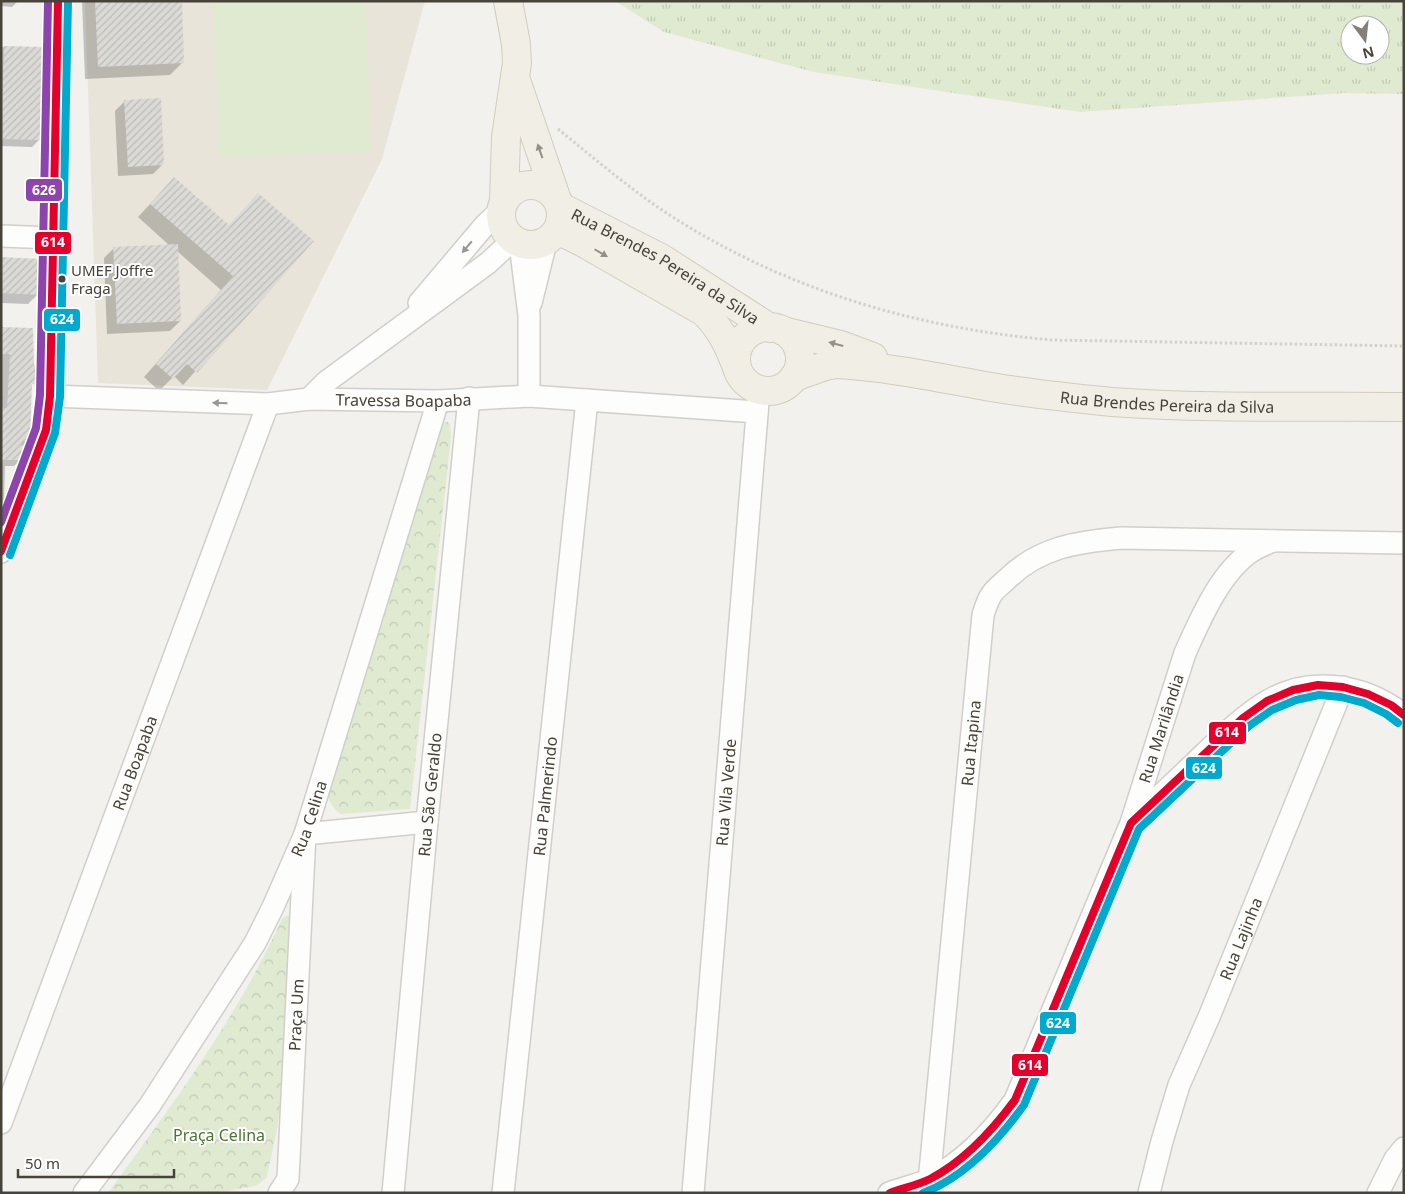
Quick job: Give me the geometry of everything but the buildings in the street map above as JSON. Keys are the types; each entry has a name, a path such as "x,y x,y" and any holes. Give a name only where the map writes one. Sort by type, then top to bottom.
{"main road":[{"name":"Rua Brendes Pereira da Silva","path":"508,1 516,44 516,80 536,230"},
{"name":"Rua Brendes Pereira da Silva","path":"516,80 506,137 501,222 506,233 536,230 661,258 776,329 841,345 932,375"},
{"path":"502,206 512,191 523,186 535,185 547,189 536,230"},
{"name":"Rua Brendes Pereira da Silva","path":"536,230 584,243 704,312 722,333 736,365"},
{"path":"776,329 794,340 799,352 800,365 794,377 785,386 772,391 758,401 740,376 736,365 737,351 744,338 756,330 776,329"},
{"name":"Rua Brendes Pereira da Silva","path":"794,377 837,364 932,375 991,387 1112,402 1173,405 1404,408"}],"street":[{"path":"1,552 46,430 50,396 58,1"},
{"path":"396,330 502,206"},
{"path":"529,396 528,315 536,230"},
{"path":"309,399 326,382 536,230"},
{"path":"1,236 54,238"},
{"name":"Travessa Boapaba","path":"50,396 268,404 309,399 438,401 529,396 587,400 758,401"},
{"name":"Rua São Geraldo","path":"393,1193 469,398"},
{"name":"Rua Palmerindo","path":"503,1193 587,400"},
{"name":"Rua Celina","path":"84,1193 150,1105 256,943 273,907 304,834 438,401"},
{"name":"Rua Vila Verde","path":"692,1193 758,401"},
{"name":"Rua Boapaba","path":"1,1123 268,404"},
{"name":"Rua Itapina","path":"929,1186 983,615 990,596 1011,575 1033,559 1057,547 1087,541 1121,538 1404,543"},
{"name":"Rua Marilândia","path":"889,1193 929,1186 982,1141 1015,1100 1131,823 1185,653 1195,630 1211,600 1238,564 1252,551 1276,540"},
{"path":"1131,823 1242,718 1267,701 1293,690 1318,685 1343,687 1368,694 1391,705 1404,715"},
{"name":"Rua Lajinha","path":"1149,1193 1162,1140 1179,1085 1209,1017 1343,687"},
{"path":"304,834 427,822"},
{"name":"Praça Um","path":"279,1193 288,1179 304,834"},
{"path":"1378,1193 1395,1159 1404,1148"}],"path":[{"path":"555,127 624,184 728,249 803,284 897,315 964,330 1052,340 1404,346"}],"shaded area":[{"name":"UMEF Joffre Fraga","path":"85,1 425,1 382,159 267,390 98,383"}],"green space":[{"path":"213,1 366,1 371,152 219,158"},
{"path":"615,1 1404,1 1404,94 1344,93 1080,112 814,72 664,32"},
{"path":"445,422 450,424 451,437 410,809 341,814 331,804 327,791 436,430"},
{"name":"Praça Celina","path":"288,915 293,918 282,1093 267,1176 255,1186 216,1193 108,1193 202,1060 245,991 282,919"}],"transit line":[{"name":"626","path":"1,522 36,428 40,395 48,1"},
{"name":"614","path":"1,551 46,430 50,396 58,1"},
{"name":"624","path":"10,555 55,433 60,397 68,1"},
{"name":"614","path":"890,1193 925,1181 943,1172 977,1144 1015,1100 1131,823 1243,718 1267,701 1293,690 1318,685 1343,687 1368,694 1391,705 1404,715"},
{"name":"624","path":"923,1193 953,1178 967,1168 1003,1132 1024,1105 1139,829 1249,726 1272,710 1296,700 1319,695 1341,697 1364,703 1386,714 1398,723"}],"place":[{"name":"UMEF Joffre Fraga","path":"62,279"}]}
